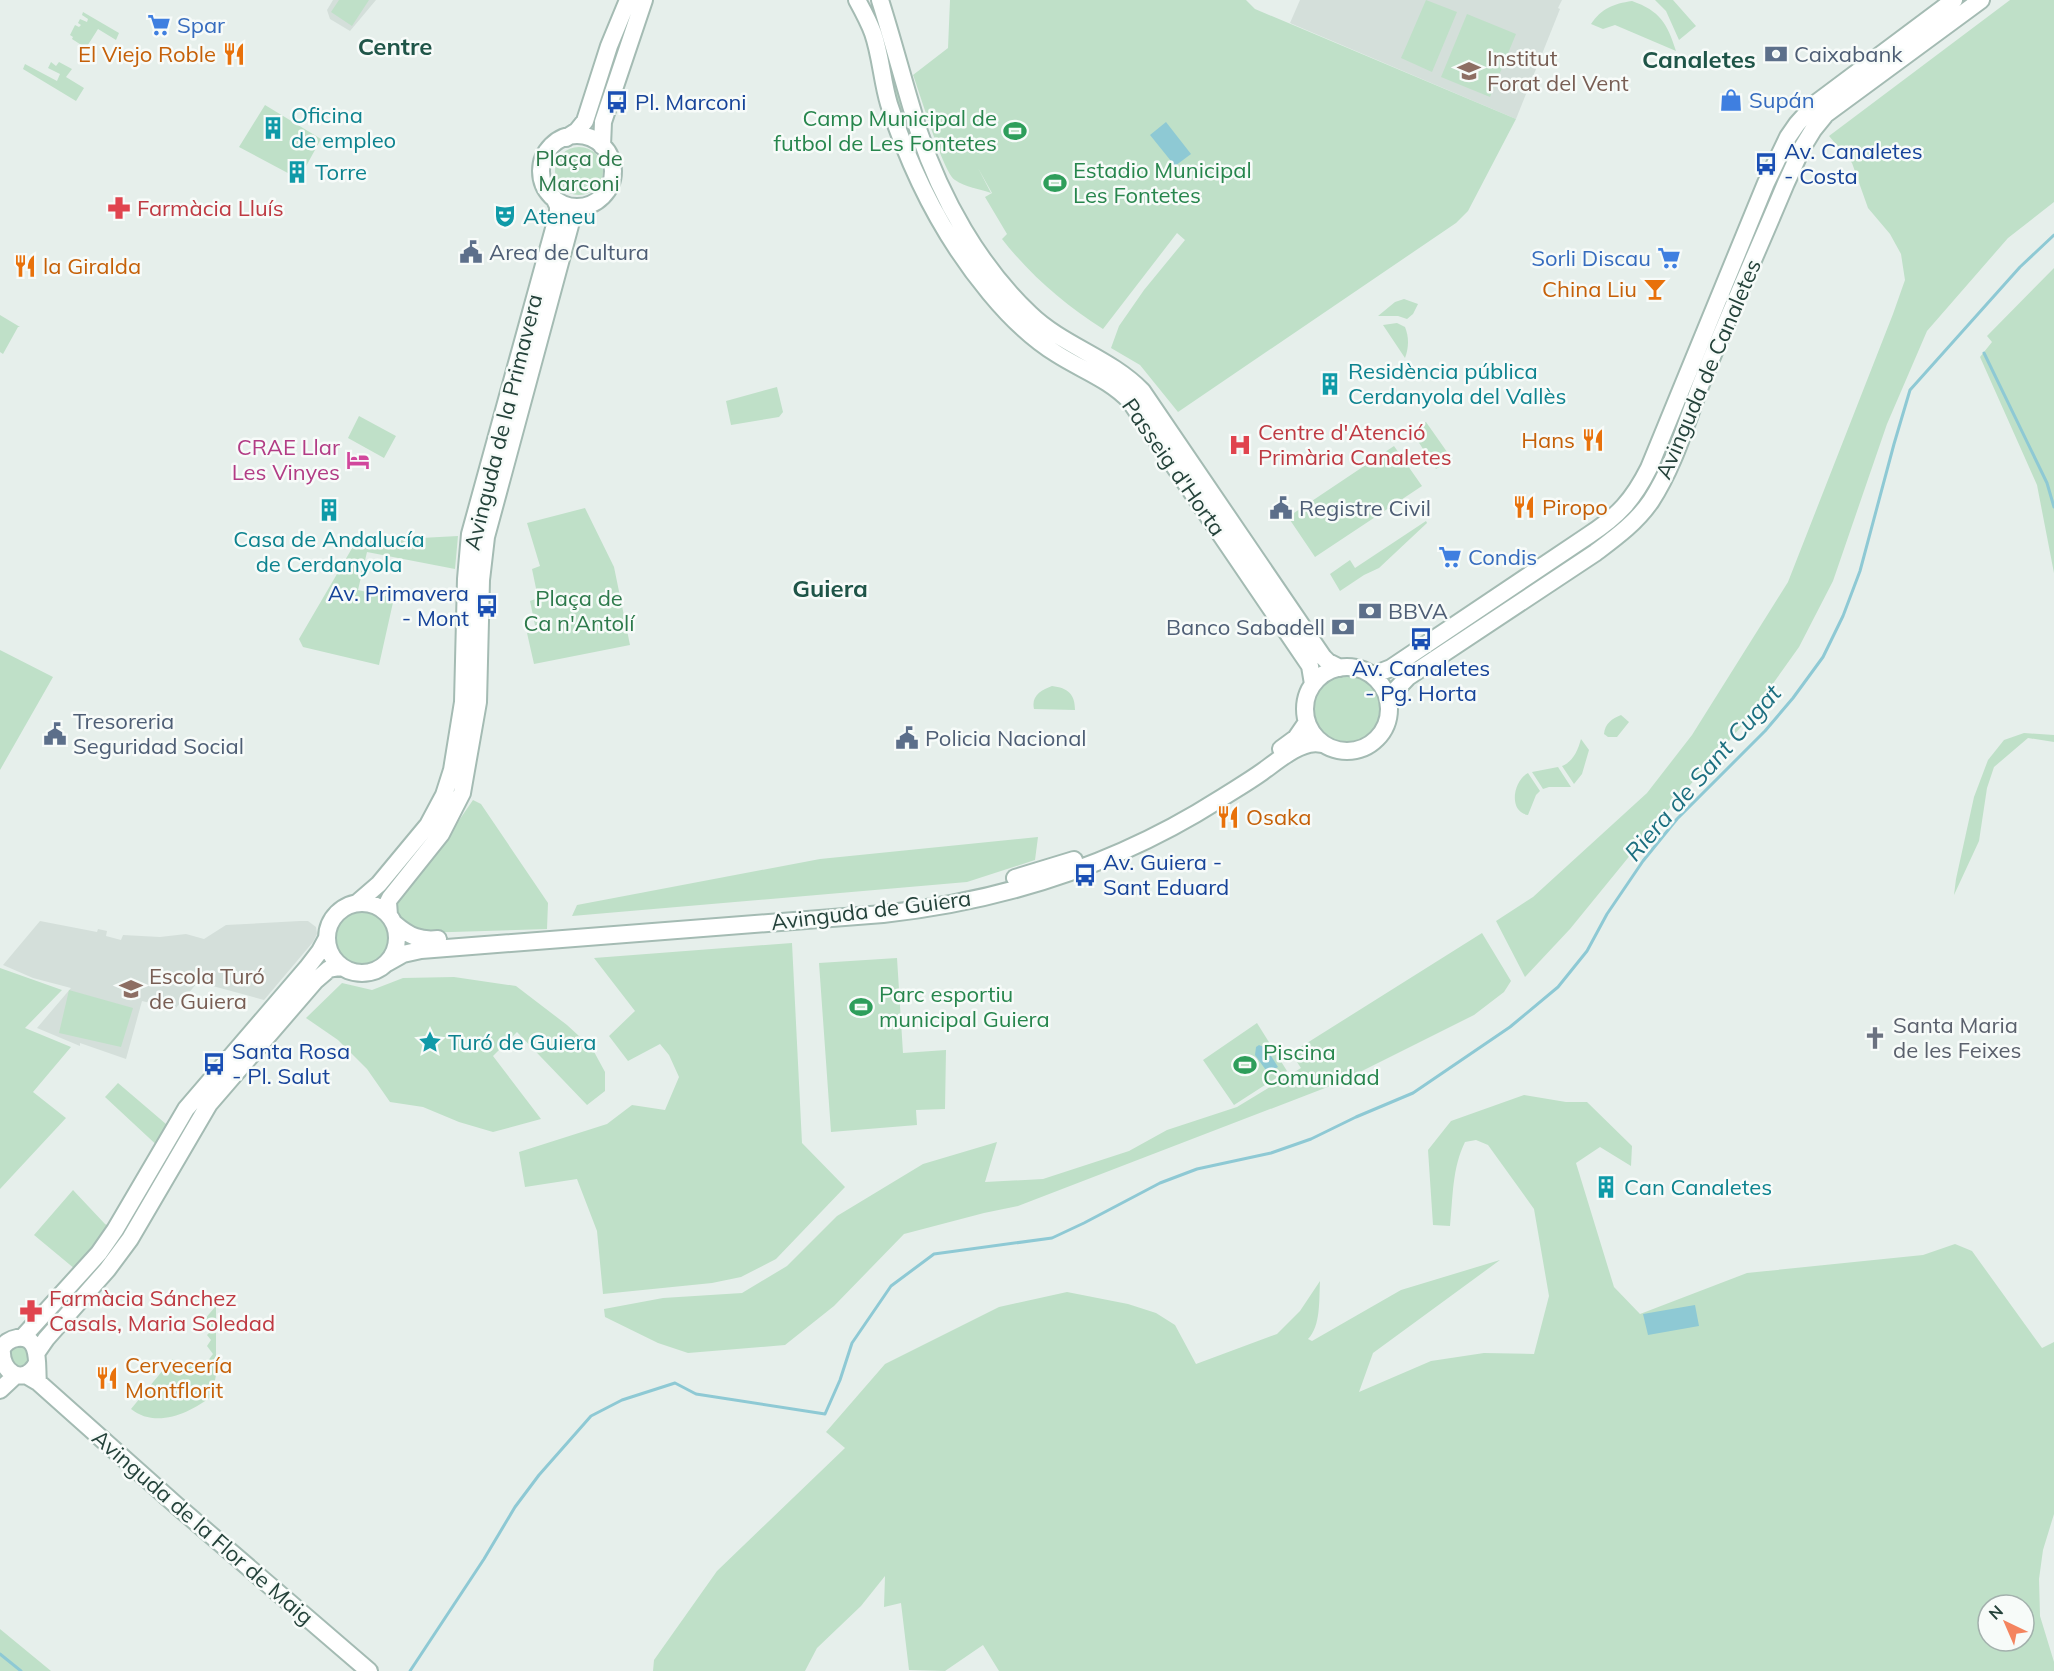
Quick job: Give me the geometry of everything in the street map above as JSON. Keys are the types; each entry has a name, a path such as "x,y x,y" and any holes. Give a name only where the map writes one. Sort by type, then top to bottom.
{"main road":[{"path":"566,138 577,135 588,137 602,146 611,158 613,178 610,187 595,203 584,207 563,204 547,190 543,180 544,158 549,149 566,138 577,131 585,121 609,46 628,0"},
{"path":"602,146 603,122 644,0"},
{"name":"Passeig d'Horta","path":"857,0 873,34 889,102 909,159 929,200 966,261 988,291 1021,328 1056,354 1104,379 1130,401 1310,666 1313,684"},
{"name":"Passeig d'Horta","path":"880,0 920,134 944,192 979,252 1001,282 1028,313 1044,327 1065,341 1103,360 1132,380 1143,391 1323,657 1340,668"},
{"name":"Avinguda de Canaletes","path":"1372,675 1390,668 1610,521 1629,502 1649,468 1766,183 1788,137 1820,99 1954,0"},
{"name":"Avinguda de Canaletes","path":"1388,698 1408,677 1595,553 1623,531 1642,512 1671,462 1799,153 1813,130 1838,105 1981,0"},
{"path":"1912,51 1933,28 1935,19 1933,15"},
{"name":"Avinguda de la Primavera","path":"357,903 374,889 428,825 444,795 452,770 463,702 466,579 470,534 558,214 558,206 554,198"},
{"name":"Avinguda de la Primavera","path":"392,920 388,902 390,898 441,834 462,793 478,702 481,580 486,537 572,218 584,207"},
{"path":"1737,254 1743,257 1745,262 1742,287"},
{"path":"1340,668 1360,669 1372,675 1384,688 1388,698 1387,725 1380,736 1373,743 1354,751 1343,752 1322,744 1307,722 1305,703 1313,684 1321,676 1340,668"},
{"name":"Avinguda de Guiera","path":"392,920 414,938 428,940 866,906 960,892 1031,874 1067,862 1151,828 1204,799 1285,746 1296,738 1307,722"},
{"name":"Avinguda de Guiera","path":"387,963 403,954 422,950 890,913 1003,892 1082,868 1157,836 1199,813 1290,753 1308,744 1322,744"},
{"path":"357,903 374,905 392,920 398,936 397,946 387,963 377,969 366,973 355,973 340,966 330,954 327,938 331,921 343,909 357,903"},
{"path":"31,1369 5,1371 0,1356 5,1344 99,1253 186,1110 308,968 327,938"},
{"path":"0,1390 31,1369 46,1339 130,1239 195,1126 237,1068 315,981 329,969 340,966"},
{"path":"186,1110 218,1078 237,1068 255,1028"},
{"path":"11,1338 30,1341 31,1369"},
{"name":"Avinguda de la Flor de Maig","path":"31,1369 176,1505 369,1671"}],"shaded area":[{"path":"333,0 376,0 350,31 330,19 327,10"},
{"name":"Institut Forat del Vent","path":"1300,0 1562,0 1516,119 1290,23"},
{"name":"Escola Turó de Guiera","path":"40,921 97,932 98,929 107,931 106,936 121,940 123,935 160,937 186,934 204,939 226,925 300,921 308,921 316,927 317,934 313,942 264,1000 198,982 175,1009 142,1001 126,1059 80,1043 80,1046 37,1028 71,988 33,978 3,965"}],"green space":[{"path":"339,0 369,0 352,26 331,12"},
{"path":"950,0 1246,0 1255,9 1516,119 1468,211 1456,223 1178,412 1140,365 1111,348 1119,326 1144,290 1185,240 1177,233 1103,329 1075,310 1036,277 1002,239 1007,234 985,197 992,193 978,168 991,193 963,184 950,174 938,148 913,75 948,48"},
{"path":"1426,0 1457,12 1432,72 1401,58"},
{"path":"1655,0 1673,0 1696,26 1679,40 1666,11"},
{"path":"2010,0 2054,0 2054,202 2008,238 1927,331 1887,424 1833,581 1799,647 1747,720 1654,826 1570,929 1525,977 1496,921 1533,897 1647,793 1692,735 1788,582 1893,314 1905,280 1901,254 1890,234 1868,208 1852,163 1829,136"},
{"path":"1632,1 1649,9 1661,19 1676,51 1615,25 1603,29 1591,24 1599,14 1609,8"},
{"path":"83,12 119,33 116,40 98,29 86,48 72,39 70,35 75,25 79,27 81,25 78,23 80,19 87,22 88,19 82,15"},
{"path":"1467,14 1516,34 1490,97 1441,77"},
{"path":"891,59 914,142 911,141 894,93 887,60"},
{"path":"51,62 56,66 59,62 72,69 66,77 84,88 76,101 23,69 25,64 57,81 60,74 48,68"},
{"path":"265,105 321,139 299,179 239,147"},
{"name":"Plaça de Marconi","path":"574,147 584,147 596,154 603,166 603,176 596,188 584,195 574,195 559,184 555,176 555,166 566,151"},
{"path":"2054,268 2054,573 2037,485 1980,357 1992,342 1987,336"},
{"path":"1404,299 1418,304 1413,314 1407,319 1398,316 1378,316 1395,302"},
{"path":"0,315 20,327 3,354 0,352"},
{"path":"1397,323 1405,327 1407,335 1408,346 1405,358 1383,325"},
{"path":"777,387 783,412 779,417 731,425 726,401"},
{"path":"359,416 396,436 384,458 348,438"},
{"path":"1426,422 1452,459 1436,469 1412,432"},
{"path":"1671,430 1676,433 1656,482 1636,512 1563,569 1560,564 1608,530"},
{"path":"1394,446 1422,486 1315,557 1288,517"},
{"name":"Plaça de Ca n'Antolí","path":"585,508 614,567 630,645 534,664 527,633 536,630 530,601 538,598 532,569 540,566 527,523"},
{"path":"1426,521 1427,523 1379,568 1340,591 1330,574 1350,560 1355,568"},
{"path":"458,536 455,569 367,552 358,590 394,598 379,665 303,647 299,639 358,538 365,541"},
{"path":"0,650 53,677 0,770"},
{"path":"1347,675 1360,678 1371,685 1378,696 1381,709 1378,722 1371,733 1360,740 1347,743 1334,740 1323,733 1316,722 1313,709 1316,696 1323,685 1334,678"},
{"path":"1052,686 1070,693 1074,700 1075,710 1034,709 1035,697 1044,689"},
{"path":"1621,715 1629,722 1617,737 1608,737 1604,734 1607,724"},
{"path":"2024,733 2054,735 2054,742 2028,738 1994,767 1987,788 1979,841 1954,895 1974,797 1988,760 2004,740"},
{"path":"1581,739 1589,750 1582,774 1574,784 1562,766 1574,755"},
{"path":"1558,767 1571,787 1543,789 1532,772"},
{"path":"1528,773 1540,791 1528,815 1517,808 1515,796 1519,783"},
{"path":"473,800 481,804 548,903 547,929 418,933 398,912 393,902 431,861"},
{"path":"1038,837 1035,860 967,882 572,916 577,905 820,859"},
{"path":"362,912 372,914 381,920 387,929 389,939 387,949 381,958 372,964 362,966 352,964 343,958 337,949 335,939 337,929 343,920 352,914"},
{"path":"1482,933 1511,981 1504,992 1474,1015 1338,1083 1018,1206 904,1234 834,1306 785,1345 688,1353 658,1343 605,1317 604,1309 663,1298 742,1293 787,1266 837,1216 923,1164 997,1142 985,1182 1043,1179 1129,1151 1167,1130 1237,1107 1301,1068 1291,1053"},
{"path":"792,943 802,1143 845,1187 776,1259 741,1277 712,1283 603,1294 597,1231 577,1179 525,1187 519,1152 607,1124 632,1105 665,1110 679,1077 669,1055 660,1044 628,1061 609,1036 635,1011 594,958"},
{"name":"Parc esportiu municipal Guiera","path":"897,958 903,1053 946,1050 945,1109 916,1110 917,1125 831,1132 819,963"},
{"path":"0,968 62,990 25,1028 71,1047 33,1092 66,1118 0,1189"},
{"path":"454,977 516,986 567,1025 592,1048 605,1072 605,1091 587,1105 517,1032 493,1056 541,1119 493,1132 459,1122 423,1107 390,1102 367,1069 338,1040 306,1018 342,983 372,990 403,978"},
{"path":"69,990 133,1008 121,1047 59,1033"},
{"name":"Piscina Comunidad","path":"1257,1023 1287,1071 1234,1105 1203,1060"},
{"path":"118,1083 173,1130 162,1150 105,1097"},
{"path":"1524,1095 1566,1102 1587,1102 1632,1146 1631,1166 1600,1147 1576,1163 1614,1287 1640,1314 1747,1273 1923,1255 1955,1244 1972,1251 2042,1348 2054,1342 2054,1514 2043,1550 2039,1579 2040,1616 2054,1662 2054,1671 999,1671 983,1645 945,1671 909,1670 901,1603 884,1607 885,1576 861,1606 817,1648 805,1671 653,1671 654,1660 717,1571 845,1448 826,1432 885,1364 999,1307 1067,1292 1128,1304 1156,1313 1175,1325 1196,1364 1277,1334 1300,1311 1320,1281 1317,1320 1308,1339 1312,1341 1401,1290 1500,1260 1373,1353 1359,1392 1431,1361 1484,1353 1534,1354 1549,1296 1534,1209 1488,1145 1476,1140 1465,1142 1461,1152 1455,1173 1450,1226 1433,1225 1428,1150 1451,1121"},
{"path":"73,1190 105,1224 115,1230 81,1274 34,1235"},
{"path":"216,1306 216,1375 212,1396 183,1413 162,1418 151,1418 131,1409 172,1359 180,1365 185,1361 189,1365 194,1362 204,1366 213,1354 207,1346 211,1340 207,1335 211,1331 203,1321"},
{"path":"15,1346 23,1346 29,1352 29,1360 23,1366 15,1366 9,1360 9,1352"},
{"path":"0,1629 51,1671 0,1671"}],"water":[{"path":"1166,122 1191,154 1175,166 1150,135"},
{"path":"1259,1045 1266,1048 1278,1067 1268,1073 1255,1055 1256,1047"},
{"path":"1695,1305 1699,1326 1648,1335 1643,1314"}],"waterway":[{"name":"Riera de Sant Cugat","path":"410,1671 484,1559 515,1507 539,1475 591,1416 622,1400 675,1383 696,1394 825,1414 840,1380 852,1343 891,1286 934,1254 1052,1238 1160,1183 1197,1169 1271,1153 1311,1139 1413,1093 1510,1027 1558,987 1587,951 1607,914 1643,861 1677,819 1765,731 1823,657 1843,616 1860,571 1910,390 2020,267 2054,235"},
{"path":"1984,353 2047,483 2054,507"},
{"path":"0,1654 21,1671"}],"place":[{"name":"Spar","path":"159,25"},
{"name":"El Viejo Roble","path":"234,54"},
{"name":"Caixabank","path":"1776,54"},
{"name":"Institut Forat del Vent","path":"1469,71"},
{"name":"Supán","path":"1731,100"},
{"name":"Pl. Marconi","path":"617,102"},
{"name":"Oficina de empleo","path":"273,128"},
{"name":"Camp Municipal de futbol de Les Fontetes","path":"1015,131"},
{"name":"Av. Canaletes - Costa","path":"1766,164"},
{"name":"Torre","path":"297,172"},
{"name":"Estadio Municipal Les Fontetes","path":"1055,183"},
{"name":"Farmàcia Lluís","path":"119,208"},
{"name":"Ateneu","path":"505,216"},
{"name":"Area de Cultura","path":"471,252"},
{"name":"Sorli Discau","path":"1669,258"},
{"name":"la Giralda","path":"25,266"},
{"name":"China Liu","path":"1655,289"},
{"name":"Residència pública Cerdanyola del Vallès","path":"1330,384"},
{"name":"Hans","path":"1593,440"},
{"name":"Centre d'Atenció Primària Canaletes","path":"1240,445"},
{"name":"CRAE Llar Les Vinyes","path":"358,460"},
{"name":"Piropo","path":"1524,507"},
{"name":"Registre Civil","path":"1281,508"},
{"name":"Casa de Andalucía de Cerdanyola","path":"329,510"},
{"name":"Condis","path":"1450,557"},
{"name":"Av. Primavera - Mont","path":"487,606"},
{"name":"BBVA","path":"1370,611"},
{"name":"Banco Sabadell","path":"1343,627"},
{"name":"Av. Canaletes - Pg. Horta","path":"1421,639"},
{"name":"Tresoreria Seguridad Social","path":"55,734"},
{"name":"Policia Nacional","path":"907,738"},
{"name":"Osaka","path":"1228,817"},
{"name":"Av. Guiera - Sant Eduard","path":"1085,875"},
{"name":"Escola Turó de Guiera","path":"131,989"},
{"name":"Parc esportiu municipal Guiera","path":"861,1007"},
{"name":"Santa Maria de les Feixes","path":"1875,1038"},
{"name":"Turó de Guiera","path":"430,1042"},
{"name":"Santa Rosa - Pl. Salut","path":"214,1064"},
{"name":"Piscina Comunidad","path":"1245,1065"},
{"name":"Can Canaletes","path":"1606,1187"},
{"name":"Farmàcia Sánchez Casals, Maria Soledad","path":"31,1311"},
{"name":"Cervecería Montflorit","path":"107,1378"}],"district":[{"name":"Centre","path":"395,47"},
{"name":"Canaletes","path":"1699,60"},
{"name":"Guiera","path":"830,589"}]}
